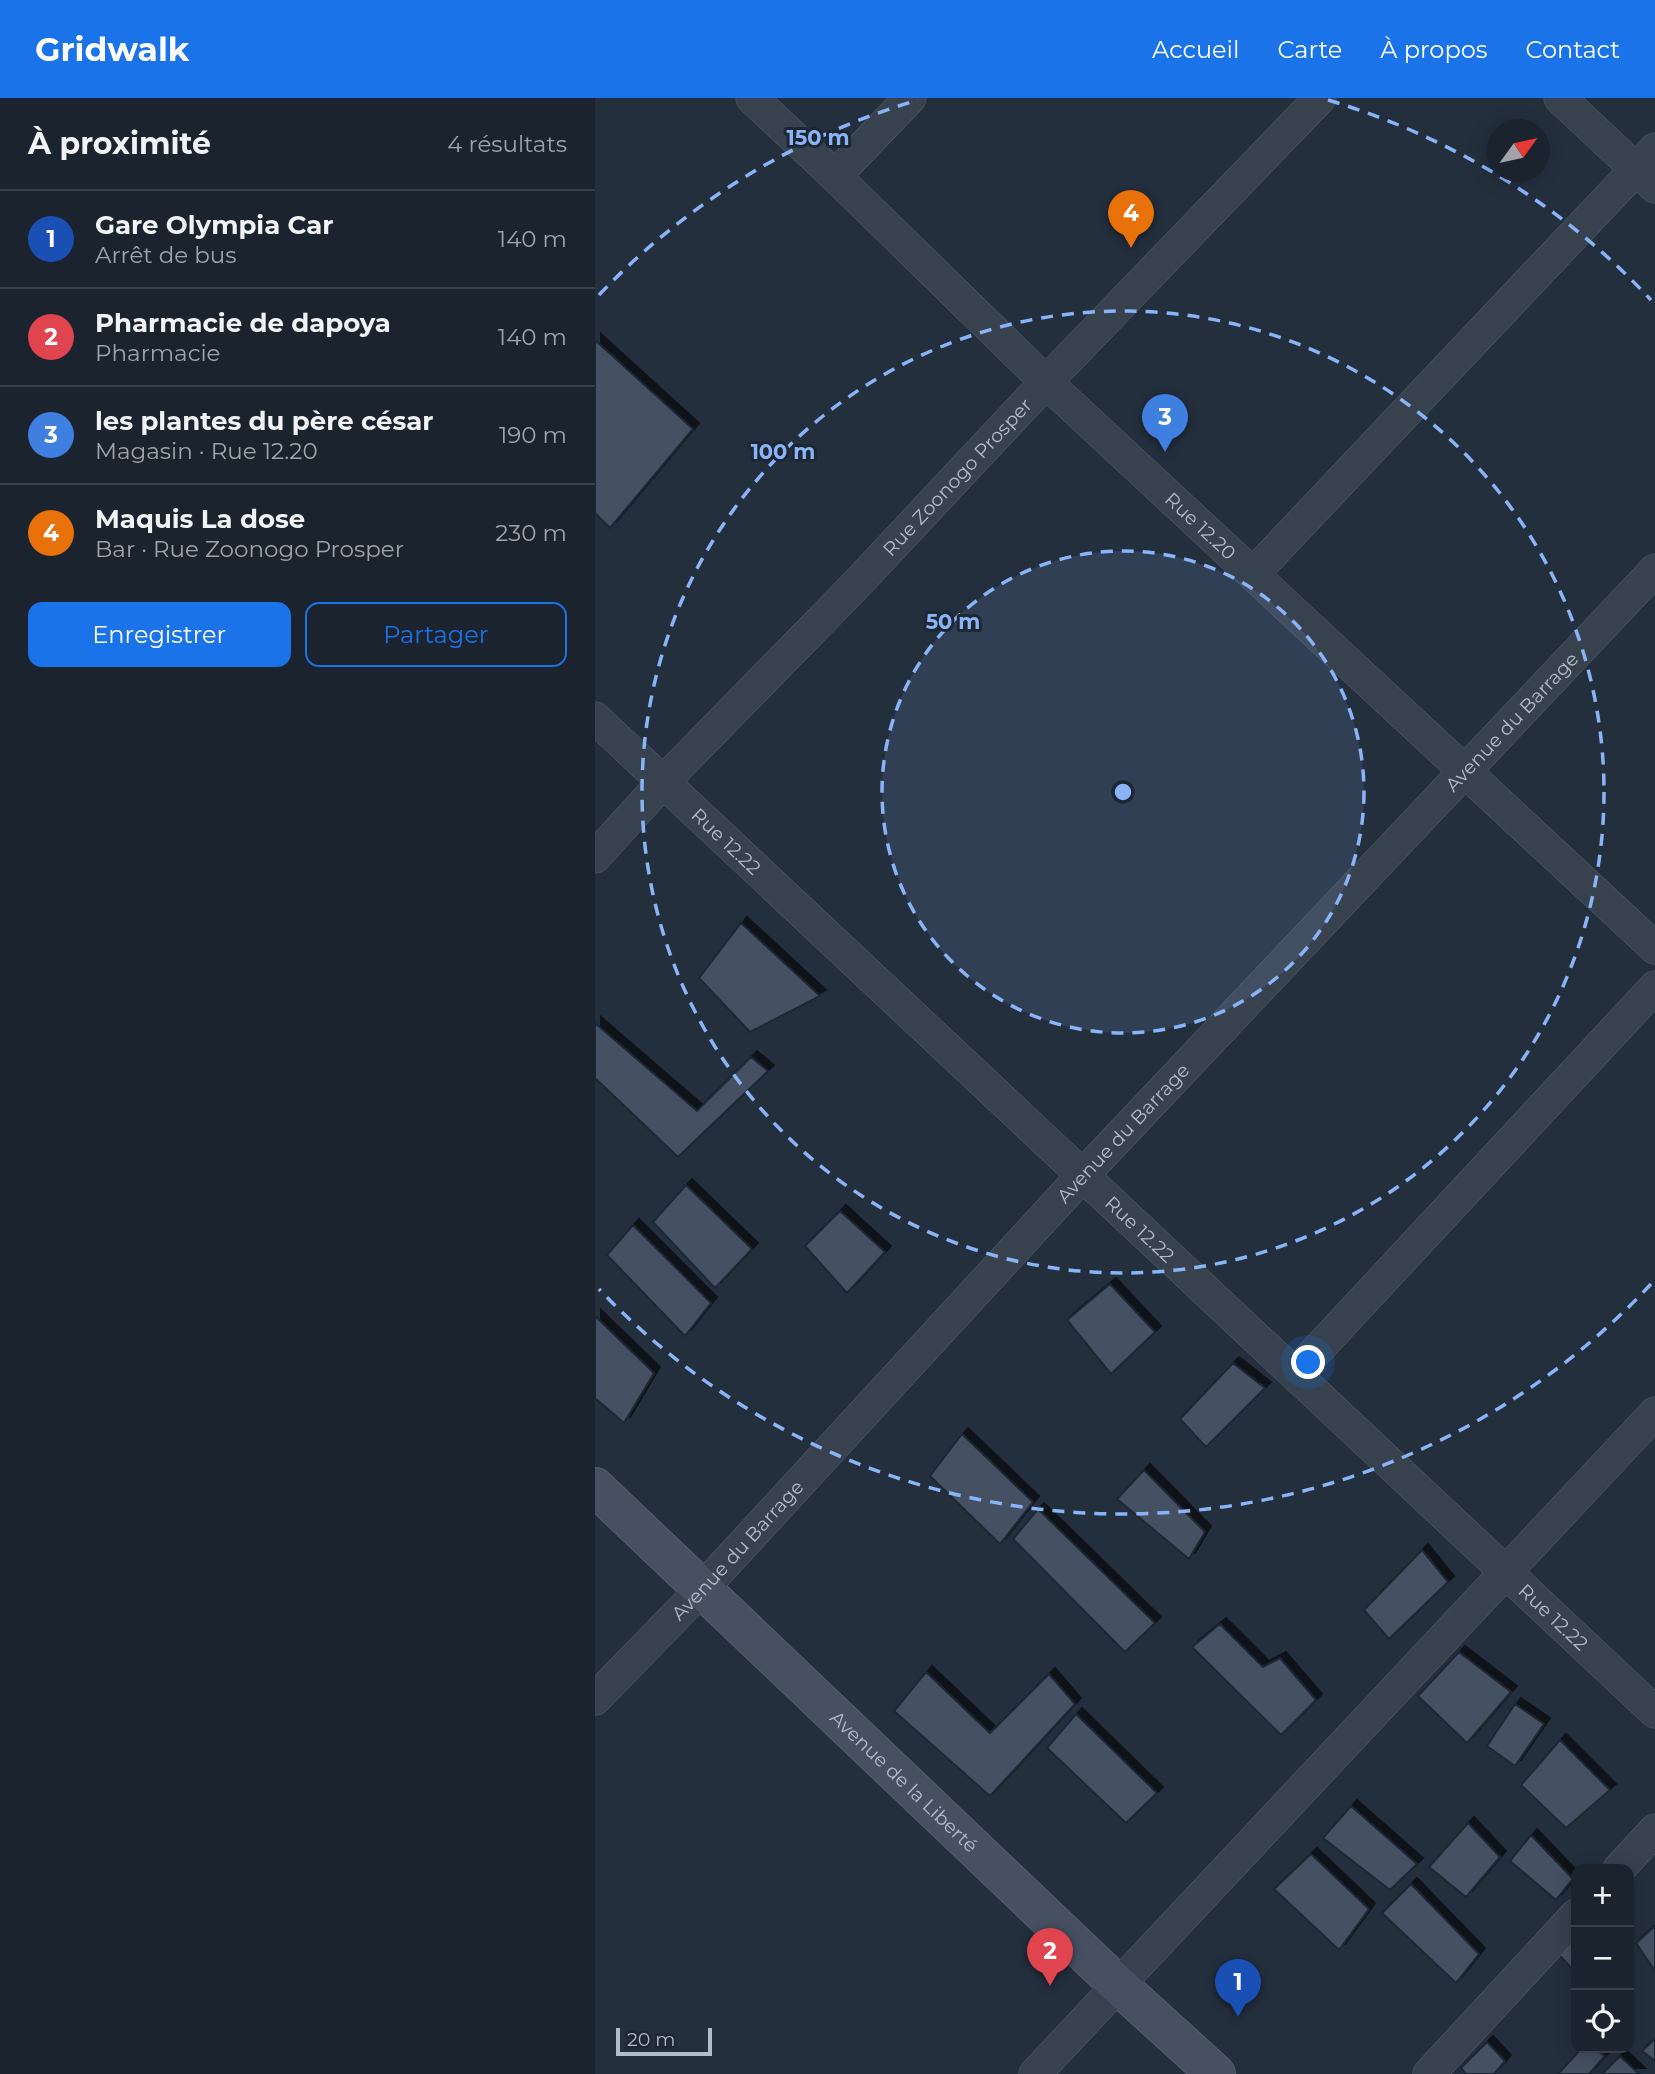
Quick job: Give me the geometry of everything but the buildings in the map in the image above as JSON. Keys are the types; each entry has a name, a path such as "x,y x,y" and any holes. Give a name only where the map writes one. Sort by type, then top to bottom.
{"main road":[{"name":"Avenue de la Liberté","path":"595,1488 1117,1984 1216,2074"}],"street":[{"name":"Rue 12.20","path":"752,98 1046,382 1655,948"},
{"path":"835,176 910,98"},
{"name":"Rue Zoonogo Prosper","path":"595,857 663,782 853,588 1046,382 1320,98"},
{"path":"1253,575 1649,169 1560,98"},
{"name":"Avenue du Barrage","path":"595,1699 702,1589 1083,1175 1655,570"},
{"name":"Rue 12.22","path":"595,718 1655,1712"},
{"path":"1295,1374 1655,987"},
{"path":"1035,2074 1655,1413"},
{"path":"1624,1864 1655,1830"},
{"path":"1429,2074 1571,1920"}],"place":[{"name":"Maquis La dose","path":"1131,248"},
{"name":"les plantes du père césar","path":"1165,452"},
{"name":"Pharmacie de dapoya","path":"1050,1986"},
{"name":"Gare Olympia Car","path":"1238,2017"}]}
